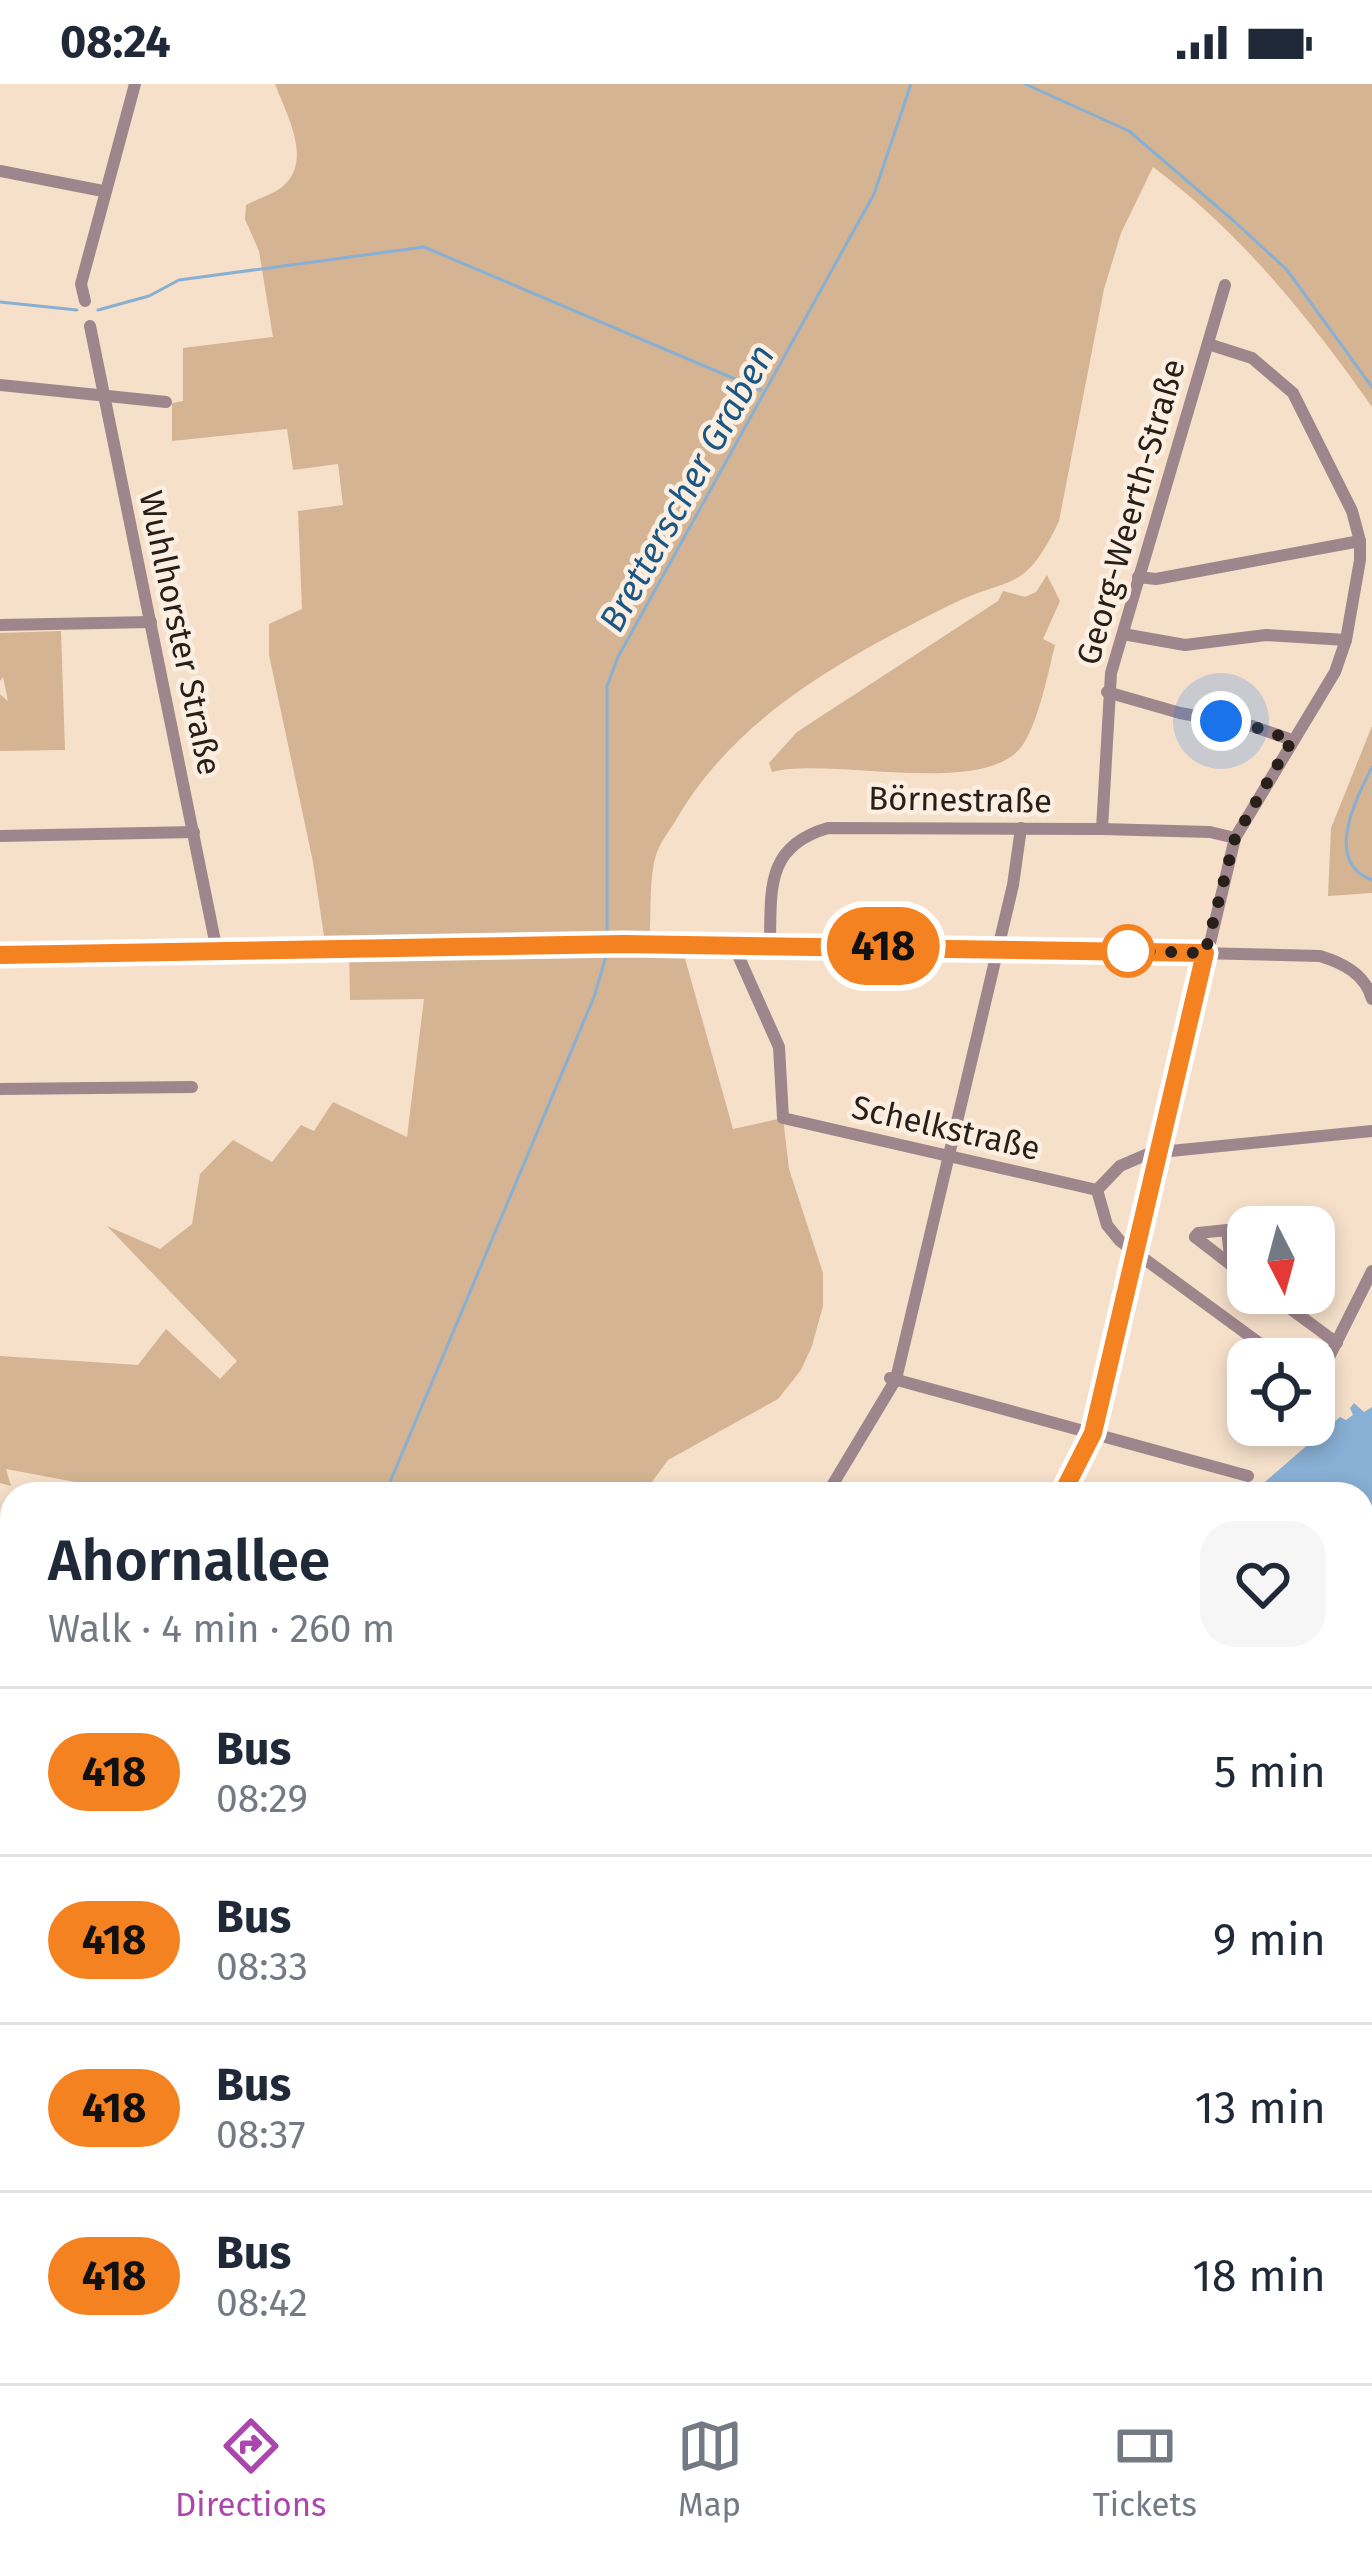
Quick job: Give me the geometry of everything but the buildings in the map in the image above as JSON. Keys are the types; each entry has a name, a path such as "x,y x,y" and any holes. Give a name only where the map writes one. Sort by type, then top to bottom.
{"street":[{"path":"85,301 81,284 135,84"},
{"path":"0,171 103,191"},
{"name":"Georg-Weerth-Straße","path":"1102,829 1107,692 1225,285"},
{"name":"Wuhlhorster Straße","path":"90,326 217,951"},
{"path":"1067,1482 1093,1433 1235,838 1335,672 1346,640 1360,541 1352,511 1293,393 1252,358 1208,344"},
{"path":"0,385 166,402"},
{"path":"1138,578 1156,579 1360,541"},
{"path":"0,625 151,622"},
{"path":"1123,634 1185,645 1266,634 1346,640"},
{"path":"1107,692 1292,740"},
{"name":"Börnestraße","path":"770,944 770,900 776,876 790,844 806,834 843,826 1210,832 1235,838"},
{"path":"834,1482 892,1378 1013,885 1021,828"},
{"path":"0,836 194,832"},
{"name":"Schelkstraße","path":"733,944 779,1047 783,1118 1096,1190"},
{"path":"0,955 770,944 1320,956 1358,975 1372,999"},
{"path":"0,1089 193,1087"},
{"path":"1252,1338 1136,1253 1107,1225 1096,1190 1120,1166 1160,1151 1372,1131"},
{"path":"1335,1345 1372,1271"},
{"path":"1298,1314 1337,1342"},
{"path":"892,1378 1248,1476"}],"shaded area":[{"path":"275,84 1372,84 1372,407 1272,278 1153,167 1121,233 1104,289 1059,521 1036,561 1014,580 969,596 832,669 761,720 701,783 661,844 652,873 649,944 682,948 733,1129 783,1118 789,1169 823,1273 823,1306 801,1370 778,1399 668,1460 652,1482 75,1482 6,1469 10,1482 0,1482 0,1356 138,1365 166,1329 220,1379 237,1361 107,1226 160,1249 192,1224 200,1174 233,1140 272,1162 301,1125 314,1131 333,1102 407,1137 424,999 350,1000 349,944 325,943 313,862 269,655 269,624 302,609 298,511 343,505 338,464 293,470 287,429 172,441 172,403 183,401 183,348 273,337 259,251 245,219 246,205 282,187 291,176 297,151"},
{"path":"1047,575 1060,601 1043,639 1055,645 1029,733 1006,760 944,773 798,768 772,772 769,763 797,732 998,601 1003,591 1025,597 1036,592"},
{"path":"61,631 65,750 0,751 0,694 8,701 3,677 0,681 0,633"},
{"path":"1372,726 1372,893 1328,896 1331,828"}],"water":[{"path":"1354,1403 1364,1412 1372,1407 1372,1482 1265,1482 1306,1446 1335,1446 1335,1421 1353,1415"}],"waterway":[{"name":"Bretterscher Graben","path":"607,937 607,686 618,657 874,194 911,84"},
{"path":"1025,84 1129,131 1235,222 1287,270 1372,387"},
{"path":"98,310 149,296 179,280 424,247 761,390"},
{"path":"0,302 77,310"},
{"path":"1372,767 1352,812 1346,845 1357,871 1372,880"},
{"name":"Bretterscher Graben","path":"390,1482 594,997 607,953"}],"bus line":[{"name":"418","path":"0,955 624,944 1205,953 1093,1433 1068,1482"}],"route":[{"path":"1128,951 1205,953 1235,838 1292,740 1221,721"}]}
